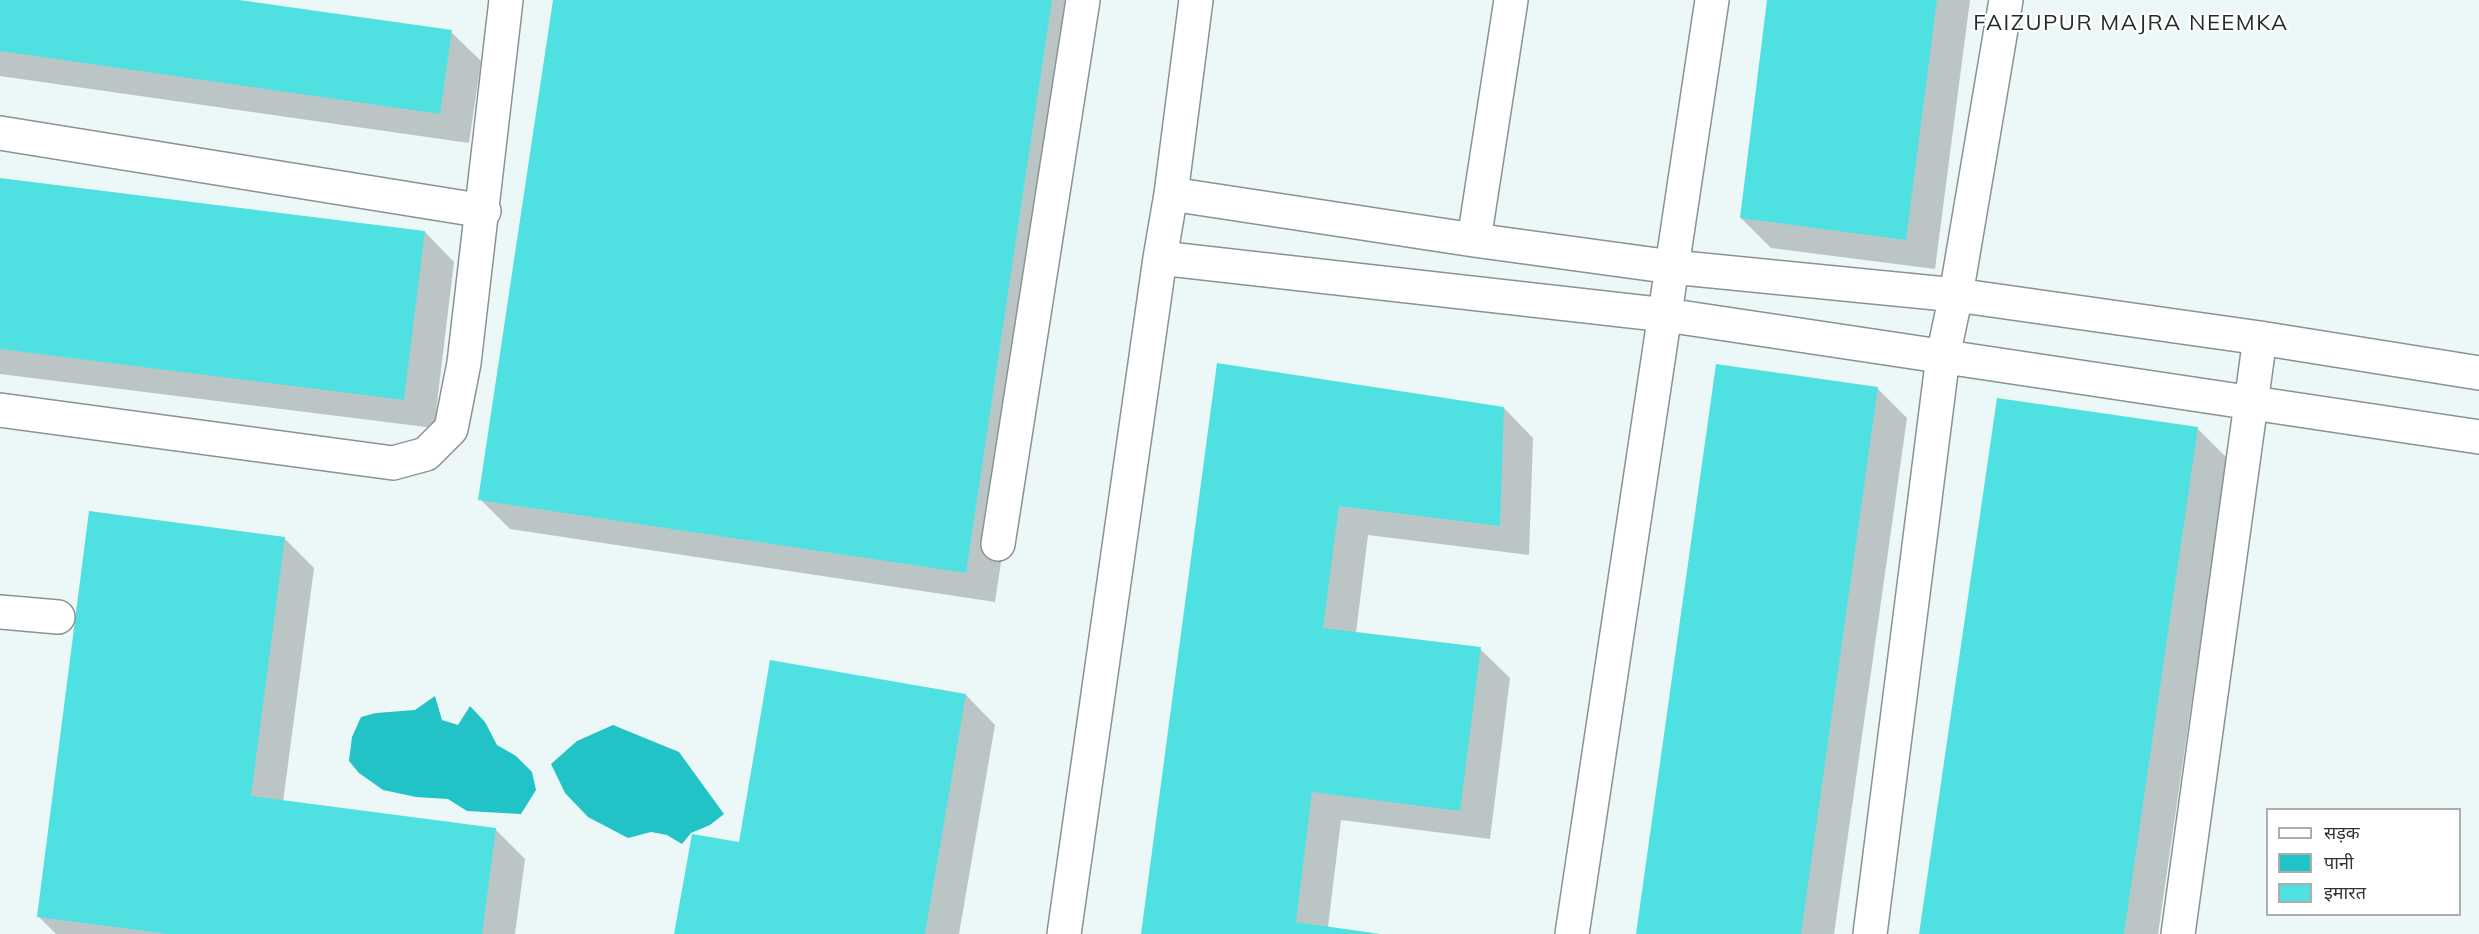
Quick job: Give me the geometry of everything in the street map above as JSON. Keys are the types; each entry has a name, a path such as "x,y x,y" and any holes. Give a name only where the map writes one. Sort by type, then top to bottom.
{"street":[{"path":"0,410 393,463 426,454 451,429 464,363 484,211 507,0"},
{"path":"998,544 1083,0"},
{"path":"1064,934 1171,194 1196,0"},
{"path":"1474,240 1511,0"},
{"path":"1572,934 1712,0"},
{"path":"1870,934 1943,356 1956,295 2006,0"},
{"path":"0,133 484,211"},
{"path":"1171,194 1474,240 1672,267 1956,295 2260,338 2479,373"},
{"path":"1160,258 1666,315 2479,437"},
{"path":"2178,934 2260,338"},
{"path":"0,612 58,617"}],"water":[{"path":"435,696 442,720 458,725 470,706 485,722 497,745 516,756 532,772 536,790 521,814 467,811 448,799 416,797 383,790 359,773 349,761 352,737 361,717 376,713 415,710"},
{"path":"613,725 679,752 724,814 710,825 691,833 682,844 667,835 651,832 628,838 588,817 565,793 551,764 577,741"}],"building":[{"path":"0,0 239,0 452,30 440,114 0,51"},
{"path":"553,0 1052,0 966,573 478,500"},
{"path":"1767,0 1937,0 1906,240 1740,218"},
{"path":"0,178 425,231 404,400 0,349"},
{"path":"1217,363 1504,407 1500,526 1339,506 1323,628 1481,647 1460,811 1312,792 1296,922 1380,934 1141,934"},
{"path":"1716,364 1878,387 1801,934 1636,934"},
{"path":"1997,398 2198,427 2124,934 1919,934"},
{"path":"89,511 285,537 251,796 496,828 482,934 169,934 37,917"},
{"path":"770,660 966,694 925,934 674,934 692,834 739,842"}],"district":[{"name":"FAIZUPUR MAJRA NEEMKA","path":"2131,23"}]}
